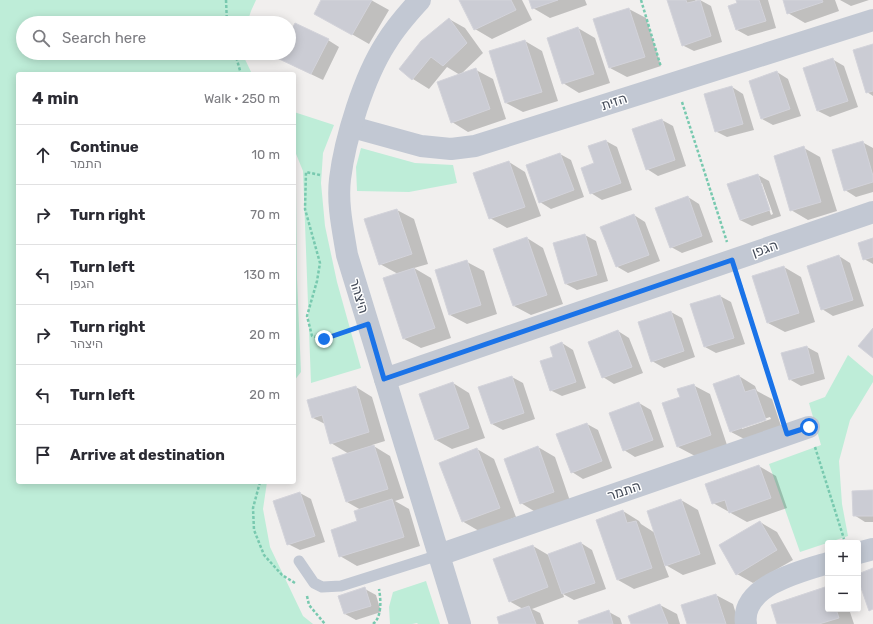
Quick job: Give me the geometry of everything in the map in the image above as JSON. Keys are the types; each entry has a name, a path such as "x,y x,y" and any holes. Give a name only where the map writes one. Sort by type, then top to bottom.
{"street":[{"name":"היצהר","path":"420,0 385,43 369,75 359,102 347,146 340,180 341,216 347,255 460,624"},
{"name":"הזית","path":"352,127 421,146 452,149 475,146 873,20"},
{"name":"הגפן","path":"384,379 873,212"},
{"name":"התמר","path":"439,555 809,427"},
{"path":"861,552 873,549"},
{"path":"746,624 745,616 751,601 765,589 784,577 825,564"}],"lane":[{"path":"300,561 314,583 322,587 341,586 439,555"}],"path":[{"path":"226,0 227,16"},
{"path":"641,0 732,260 787,434"},
{"path":"237,60 240,72"},
{"path":"340,180 306,172 305,209 320,263 317,281 307,316 312,336 324,339 368,324"},
{"path":"809,427 845,540"},
{"path":"259,484 253,508 254,530 264,555 282,575 304,588 322,587"},
{"path":"373,624 377,621 381,601 376,575"},
{"path":"304,588 310,606 325,624"}],"green space":[{"path":"0,0 256,0 249,16 16,16 16,60 245,60 251,72 16,72 16,484 267,484 263,509 270,547 303,616 313,624 0,624"},
{"path":"296,113 334,125 323,153 321,183 325,226 337,282 361,368 311,383 303,171 296,154"},
{"path":"361,148 415,163 453,165 457,183 409,192 357,191 356,167"},
{"path":"296,184 297,279 301,372 296,378"},
{"path":"848,355 873,376 873,382 850,420 839,461 842,504 848,536 836,540 825,540 825,544 800,552 769,464 821,445 809,403 825,397"},
{"path":"426,581 440,624 390,624 389,607 393,592"}],"building":[{"path":"321,0 372,0 352,35 314,14"},
{"path":"459,0 511,0 516,10 474,30"},
{"path":"529,0 558,0 532,9"},
{"path":"667,0 686,0 687,3 700,0 711,36 682,46"},
{"path":"736,0 759,0 766,21 736,30 728,6 737,3"},
{"path":"783,0 822,0 823,2 787,14"},
{"path":"629,8 645,57 609,68 593,19"},
{"path":"449,18 467,43 443,66 431,57 412,80 399,69 421,41"},
{"path":"296,23 329,39 311,74 281,60 296,60"},
{"path":"578,27 594,74 562,84 547,38"},
{"path":"525,40 542,92 505,103 489,51"},
{"path":"873,44 873,91 866,93 853,50"},
{"path":"833,58 848,101 817,111 803,68"},
{"path":"476,68 490,109 451,123 437,82"},
{"path":"777,71 790,109 761,119 749,81"},
{"path":"732,86 743,124 715,132 704,94"},
{"path":"662,119 675,160 646,170 632,129"},
{"path":"606,140 621,183 590,194 581,168 594,163 588,146"},
{"path":"863,141 873,176 873,182 844,191 832,150"},
{"path":"804,146 821,202 790,211 774,156"},
{"path":"560,153 574,190 539,203 526,165"},
{"path":"509,161 525,207 489,219 473,173"},
{"path":"758,174 770,210 740,220 727,184"},
{"path":"688,196 702,236 670,248 655,208"},
{"path":"397,209 412,254 379,265 364,219"},
{"path":"634,214 649,255 616,267 600,227"},
{"path":"585,234 597,275 565,284 553,243"},
{"path":"527,237 547,295 513,306 493,249"},
{"path":"873,238 873,257 863,260 858,243"},
{"path":"839,255 853,300 821,310 807,266"},
{"path":"467,260 481,305 449,315 435,270"},
{"path":"784,266 799,313 767,323 752,276"},
{"path":"414,268 435,328 403,339 383,278"},
{"path":"720,295 734,338 704,347 690,304"},
{"path":"671,311 684,351 651,362 638,322"},
{"path":"873,328 873,358 858,346"},
{"path":"618,330 632,367 602,378 588,342"},
{"path":"562,342 576,382 550,391 540,361 553,357 550,347"},
{"path":"807,346 814,373 789,380 781,353"},
{"path":"739,375 745,392 755,389 766,420 730,432 713,384"},
{"path":"512,376 524,413 491,424 478,387"},
{"path":"453,382 469,428 435,440 419,394"},
{"path":"694,384 711,435 677,447 662,403 680,397 677,389"},
{"path":"356,386 369,432 330,444 322,415 312,418 307,400"},
{"path":"639,402 653,440 623,451 609,413"},
{"path":"587,423 602,461 571,473 556,434"},
{"path":"374,445 388,489 346,502 332,458"},
{"path":"538,446 554,492 520,504 504,459"},
{"path":"477,448 500,508 462,522 439,463"},
{"path":"759,465 771,498 729,513 725,500 712,504 705,484"},
{"path":"873,490 873,516 853,516 852,491"},
{"path":"300,492 315,536 287,545 273,501"},
{"path":"392,499 404,537 339,557 331,530 357,521 354,511"},
{"path":"681,499 700,554 665,566 647,511"},
{"path":"623,510 627,523 636,521 652,568 617,580 596,520"},
{"path":"760,521 777,550 736,575 719,545"},
{"path":"581,542 595,583 562,594 548,554"},
{"path":"533,545 548,587 509,602 493,559"},
{"path":"873,568 873,609 869,611 861,588 861,573"},
{"path":"365,587 371,606 344,614 338,596"},
{"path":"825,587 825,612 837,612 839,618 819,624 777,624 771,605"},
{"path":"716,594 726,624 687,624 681,605"},
{"path":"660,604 668,624 631,624 628,616"},
{"path":"529,606 536,624 499,624 497,617"},
{"path":"609,610 613,624 579,624 578,621"}],"route":[{"path":"324,339 368,324 384,379 732,260 787,434 809,427"}]}
